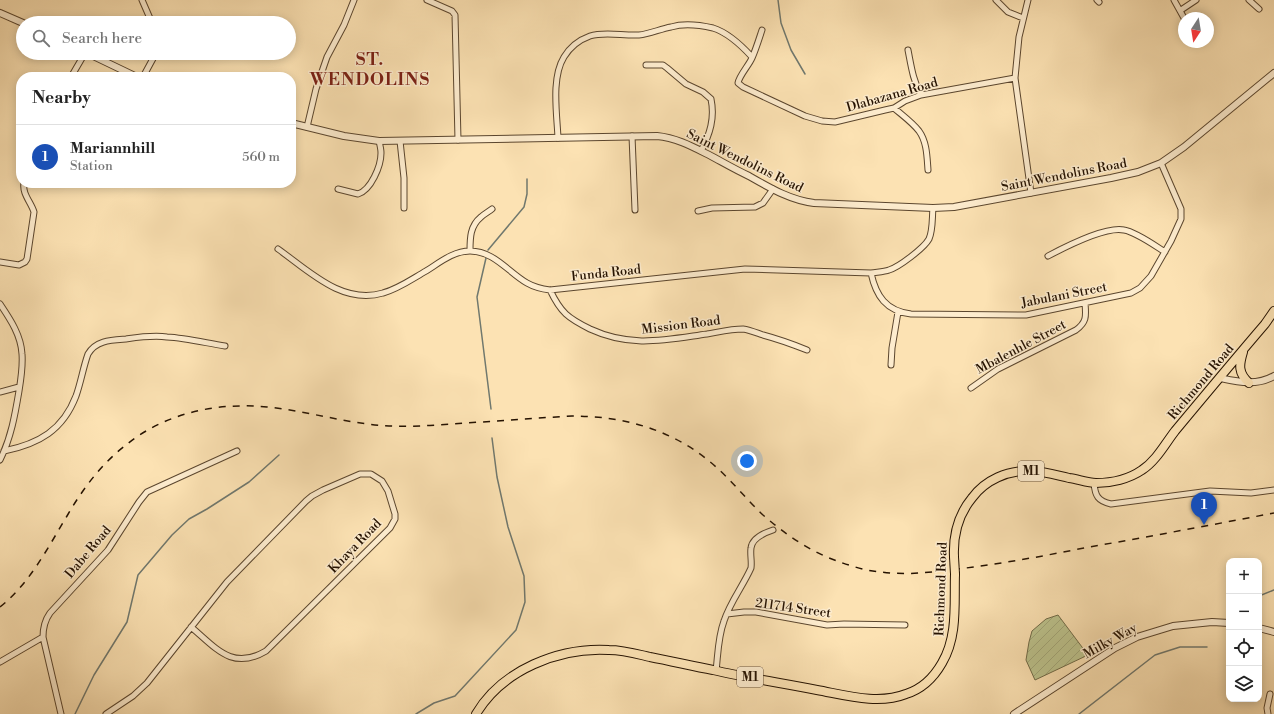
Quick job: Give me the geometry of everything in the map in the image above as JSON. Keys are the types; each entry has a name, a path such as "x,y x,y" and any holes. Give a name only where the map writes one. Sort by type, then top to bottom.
{"highway":[{"name":"Richmond Road","path":"476,714 492,692 529,666 546,659 588,650 609,650 630,653 716,671 862,698 887,698 907,694 917,689 930,679 943,662 954,634 953,541 958,522 963,511 977,491 991,481 1017,471 1031,470 1046,472 1094,483 1117,481 1142,470 1154,459 1274,311"},
{"path":"1245,347 1240,361 1240,368 1243,378 1248,383"}],"street":[{"path":"142,0 149,16"},
{"path":"307,127 316,89 326,57 344,25 354,0"},
{"path":"427,0 452,11 455,15 458,140"},
{"path":"996,0 1008,12 1022,18"},
{"path":"1028,0 1022,18 1019,37 1016,78 1031,193"},
{"path":"1174,0 1181,10 1196,0"},
{"path":"1249,0 1259,9"},
{"path":"0,14 16,20"},
{"path":"558,138 557,76 564,57 578,42 596,35 638,35 679,25 701,26 714,29 734,40 752,57 762,30"},
{"path":"908,50 917,87 921,95"},
{"name":"Dlabazana Road","path":"752,57 738,83 743,87 805,116 822,122 835,122 894,108 905,101 921,95 1016,78"},
{"path":"74,72 82,60"},
{"path":"101,60 126,72"},
{"path":"146,72 152,60"},
{"path":"646,65 663,65 686,84 703,92 711,99 713,118 712,125 701,151"},
{"name":"Saint Wendolins Road","path":"296,124 344,136 379,141 632,136 669,137 684,142 773,189 800,201 814,203 933,208 954,207 1138,172 1161,163 1184,147 1274,73"},
{"path":"894,108 912,124 921,135 927,153 928,170"},
{"path":"632,136 635,210"},
{"path":"338,189 358,194 367,189 380,162 381,152 379,141"},
{"path":"400,141 404,178 404,208"},
{"name":"Jabulani Street","path":"898,312 912,314 1026,315 1131,293 1140,288 1151,276 1180,223 1181,209 1161,163"},
{"path":"0,262 22,264 27,258 34,215 32,208 24,194 24,188"},
{"path":"698,211 712,208 755,207 762,203 773,189"},
{"name":"Funda Road","path":"278,249 335,289 361,296 384,293 413,279 450,256 460,252 470,251 493,257 526,282 534,286 550,290 745,269 871,273 897,267 923,246 929,239 933,208"},
{"path":"470,251 471,234 476,222 481,216 492,209"},
{"path":"1048,256 1069,245 1103,232 1118,229 1130,232 1165,252"},
{"path":"871,273 873,285 882,299 898,312 892,348 891,365"},
{"name":"Mission Road","path":"550,290 556,303 571,319 614,338 660,341 746,329 807,350"},
{"name":"Mbalenhle Street","path":"971,388 998,369 1076,330 1084,322 1086,315 1085,303"},
{"path":"0,304 14,327 20,342 22,354 22,373 10,436 0,460"},
{"path":"4,451 34,443 48,435 58,425 73,403 79,388 83,368 88,354 91,349 98,344 119,339 166,337 225,346"},
{"path":"1220,378 1248,383 1258,382 1274,376"},
{"path":"0,392 19,387"},
{"name":"Dabe Road","path":"61,714 43,637 45,622 50,613 108,550 147,492 237,451"},
{"name":"Khaya Road","path":"106,714 140,690 233,576 306,501 323,490 360,474 371,474 382,481 388,491 395,514 395,519 390,528 266,651 248,659 232,658 214,647 191,628"},
{"path":"1094,483 1095,492 1099,499 1111,504 1210,491 1251,494 1274,490"},
{"path":"716,671 720,634 727,614 751,568 752,544 758,537 772,530"},
{"name":"211714 Street","path":"727,614 756,612 827,625 905,625"},
{"name":"Milky Way","path":"1014,714 1115,648 1137,637 1173,626 1200,623 1226,623"},
{"path":"1262,629 1274,632"},
{"path":"0,662 43,637"},
{"path":"1268,714 1267,708 1270,694"}],"green space":[{"path":"1058,615 1088,655 1035,680 1026,660 1032,631 1046,619"}],"waterway":[{"path":"778,0 781,23 791,50 805,74"},
{"path":"488,250 524,207 527,194 527,179"},
{"path":"486,258 477,297 491,409"},
{"path":"416,714 434,703 455,696 516,630 525,602 524,576 508,527 497,477 492,438"},
{"path":"75,714 94,675 127,622 138,575 172,535 189,519 249,482 279,455"},
{"path":"1262,595 1274,590"},
{"path":"1079,714 1155,655 1180,647 1207,647"}],"railway":[{"path":"0,607 11,598 29,576 86,487 100,469 117,452 141,434 157,425 192,412 229,406 267,407 358,423 389,426 427,426 572,416 609,419 645,426 678,440 709,461 763,515 780,529 807,547 837,561 870,571 889,573 932,572 1000,563 1274,513"}],"place":[{"name":"Mariannhill","path":"1204,525"}],"district":[{"name":"ST. WENDOLINS","path":"370,70"}]}
